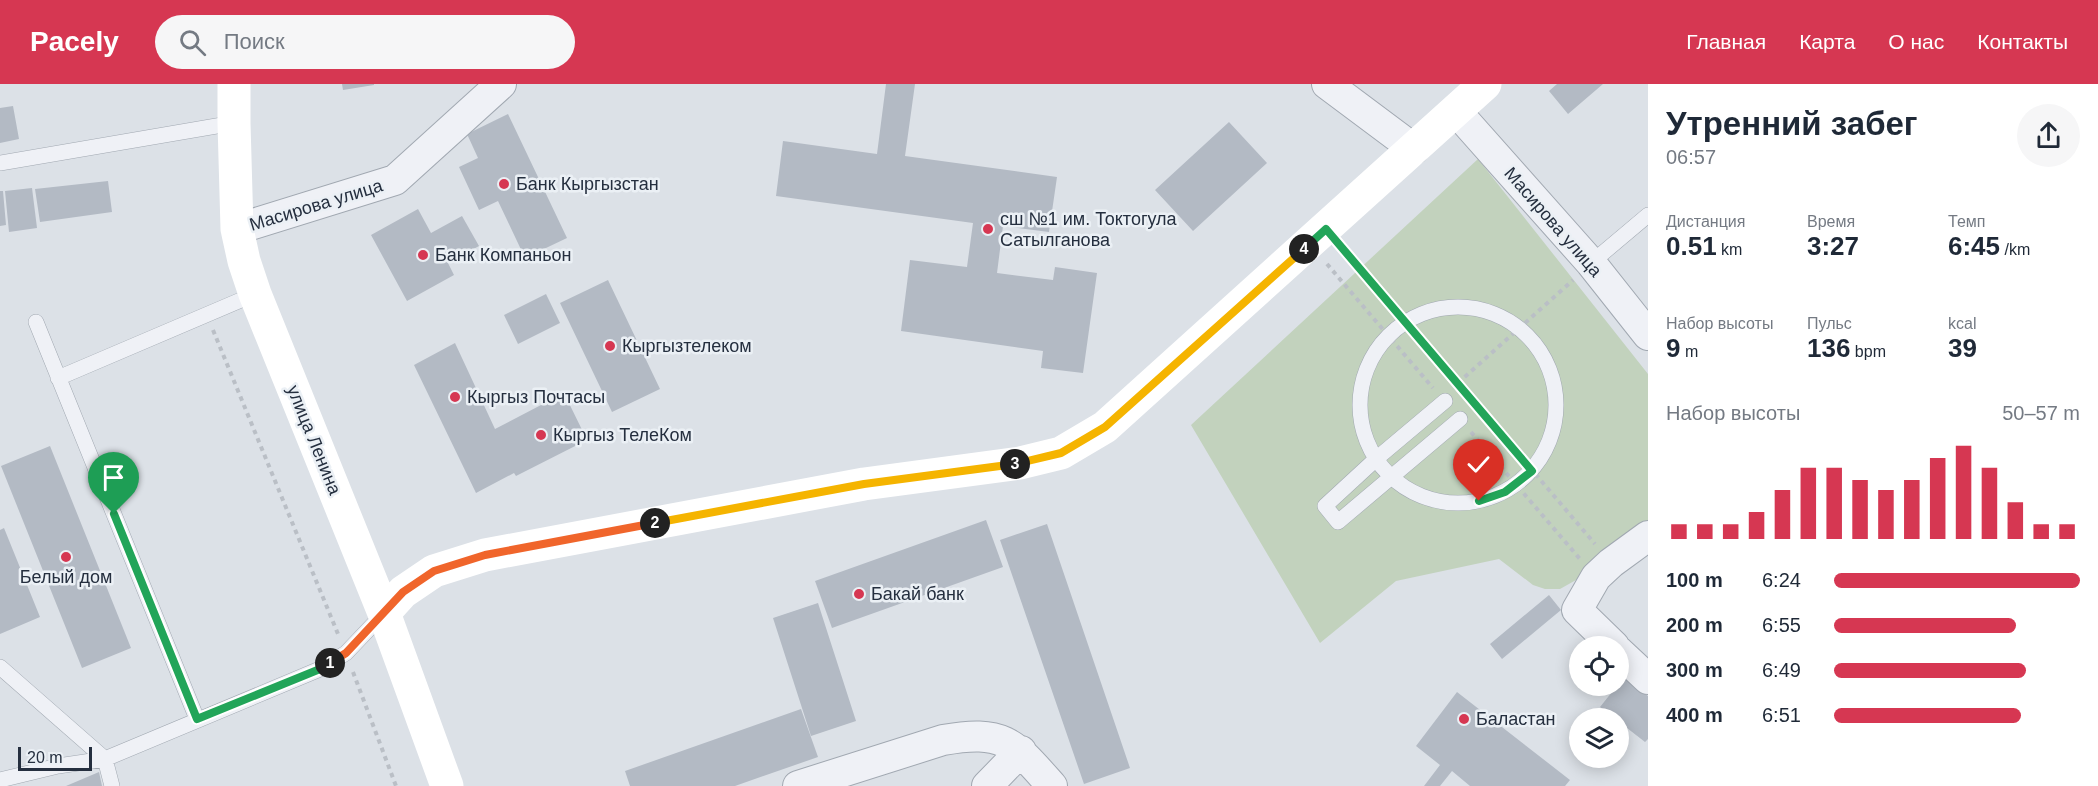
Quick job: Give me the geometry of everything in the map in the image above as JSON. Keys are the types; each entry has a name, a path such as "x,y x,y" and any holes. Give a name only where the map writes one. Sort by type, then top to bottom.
{"street":[{"name":"улица Ленина","path":"234,84 237,230 244,261 255,294 384,613 447,786"},
{"name":"Масирова улица","path":"237,230 395,180 501,84"},
{"path":"1327,84 1414,149"},
{"path":"384,613 403,592 434,571 485,555 864,484 1020,463 1061,453 1105,427 1485,84"},
{"name":"Масирова улица","path":"1456,111 1591,263 1648,335"},
{"path":"1604,636 1577,610 1596,577 1648,536"},
{"path":"1629,661 1648,679"},
{"path":"798,786 943,740 963,736 983,736 1004,741 1020,751 1052,786"},
{"path":"987,786 1020,751"}],"lane":[{"path":"0,163 234,123"},
{"path":"1591,263 1648,215"},
{"path":"58,378 255,294"},
{"path":"1472,307 1489,311 1520,328 1543,356 1555,389 1556,408 1549,443 1532,471 1505,492 1492,498 1466,503 1439,502 1413,492 1391,477 1376,459 1364,432 1360,410 1361,388 1368,366 1378,347 1405,321 1437,308 1472,307"},
{"path":"36,322 197,719"},
{"path":"1445,401 1325,506 1338,522 1460,419"},
{"path":"0,780 58,766 105,759 320,669 346,653 384,613"},
{"path":"0,667 105,759 112,786"}],"path":[{"path":"1326,229 1611,563"},
{"path":"1458,383 1591,263"},
{"path":"207,315 346,653 396,786"}],"green space":[{"path":"1478,159 1648,374 1648,524 1576,580 1560,589 1545,589 1533,585 1499,559 1396,581 1320,643 1191,425"}],"building":[{"path":"342,84 374,84 374,85 343,90"},
{"name":"сш №1 им. Токтогула Сатылганова","path":"886,84 915,84 905,156 1057,177 1049,232 1003,226 997,273 1053,280 1055,267 1097,273 1083,373 1041,368 1043,351 901,331 910,260 967,267 973,223 776,196 783,141 877,154"},
{"path":"1557,84 1603,84 1568,114 1549,91"},
{"path":"13,106 19,139 0,143 0,108"},
{"name":"Банк Кыргызстан","path":"508,114 567,238 525,258 498,201 479,210 459,167 478,158 467,134"},
{"path":"1229,122 1267,163 1193,231 1155,190"},
{"path":"108,181 112,212 40,222 35,189"},
{"path":"32,188 37,228 9,232 5,191"},
{"path":"0,191 3,191 6,225 0,226"},
{"name":"Банк Компаньон","path":"418,209 431,233 462,216 479,246 448,263 454,275 407,301 371,235"},
{"name":"Кыргызтелеком","path":"608,280 660,389 612,412 560,303"},
{"path":"546,294 560,323 518,344 504,315"},
{"name":"Кыргыз Почтасы","path":"455,343 495,429 564,393 587,440 516,476 514,473 476,493 414,365"},
{"name":"Белый дом","path":"50,446 131,648 82,668 1,466"},
{"path":"986,520 1003,567 832,628 815,581"},
{"path":"1047,524 1130,768 1084,784 1000,540"},
{"path":"4,528 40,617 0,634 0,530"},
{"path":"1549,595 1561,610 1502,659 1490,644"},
{"path":"818,603 856,721 811,736 773,618"},
{"path":"1629,681 1648,696 1648,739 1645,742 1629,730 1629,708 1600,707 1609,696 1629,696"},
{"name":"Баластан","path":"1457,692 1570,780 1565,786 1470,786 1452,771 1440,786 1424,786 1440,765 1416,746"},
{"path":"801,709 818,757 735,786 630,786 625,771"},
{"path":"99,772 102,786 66,786"}],"place":[{"name":"Банк Кыргызстан","path":"504,184"},
{"name":"сш №1 им. Токтогула Сатылганова","path":"988,229"},
{"name":"Банк Компаньон","path":"423,255"},
{"name":"Кыргызтелеком","path":"610,346"},
{"name":"Кыргыз Почтасы","path":"455,397"},
{"name":"Кыргыз ТелеКом","path":"541,435"},
{"name":"Белый дом","path":"66,557"},
{"name":"Бакай банк","path":"859,594"},
{"name":"Баластан","path":"1464,719"}],"route":[{"path":"114,514 197,719 320,669 346,653 403,592 434,571 485,555 864,484 1020,463 1061,453 1105,427 1326,229 1532,471 1505,492 1479,501"}]}
